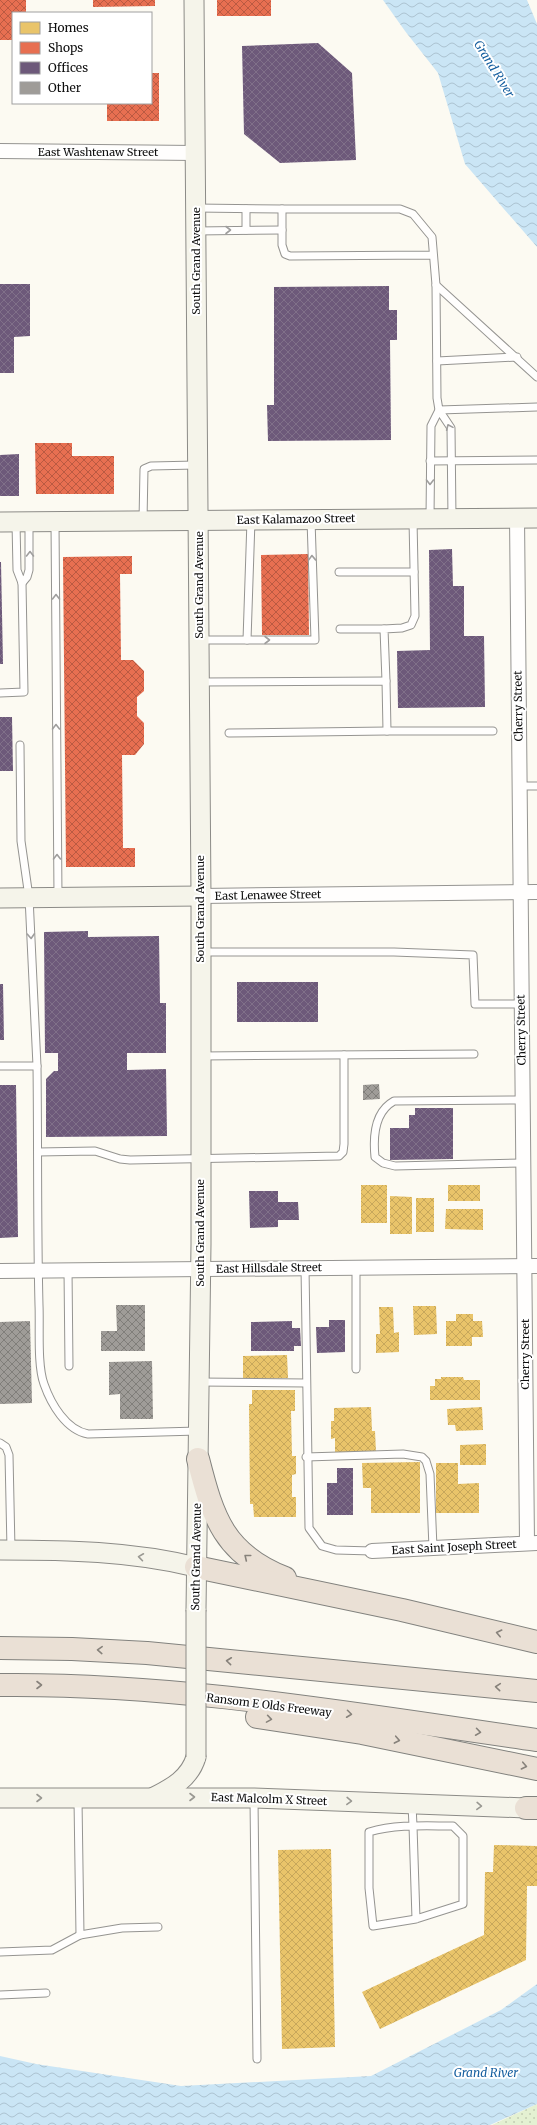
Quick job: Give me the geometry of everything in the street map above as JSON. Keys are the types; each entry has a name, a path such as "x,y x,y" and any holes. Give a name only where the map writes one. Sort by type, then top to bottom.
{"highway":[{"path":"198,1459 210,1504 218,1523 233,1544 251,1560 290,1579 402,1610"},
{"path":"188,1565 402,1610 537,1642"},
{"path":"0,1647 107,1650 537,1691"},
{"path":"264,1665 340,1663 387,1664 537,1676"},
{"name":"Ransom E Olds Freeway","path":"0,1685 64,1685 238,1700 537,1740"},
{"path":"64,1685 165,1703 362,1733 537,1769"}],"street":[{"name":"South Grand Avenue","path":"152,1797 170,1788 184,1777 194,1765 196,1757 196,1610 188,1565 196,1530 200,1269 200,640 194,0"},
{"name":"East Washtenaw Street","path":"0,151 195,153"},
{"name":"Cherry Street","path":"517,517 518,786 522,1100 523,1163 531,1266 532,1543"},
{"name":"East Kalamazoo Street","path":"15,522 537,518"},
{"name":"East Lenawee Street","path":"0,898 58,896 537,892"},
{"name":"East Hillsdale Street","path":"0,1271 531,1266"},
{"name":"East Saint Joseph Street","path":"372,1551 498,1546 532,1543"},
{"path":"5,1550 81,1551 188,1565"},
{"name":"East Malcolm X Street","path":"0,1798 254,1798 533,1808"}],"lane":[{"path":"196,208 400,209 408,210 418,219 432,237 436,285 439,410 451,428 453,461 452,518"},
{"path":"246,209 246,230"},
{"path":"282,209 282,250 285,254 290,256 433,255"},
{"path":"196,231 282,230"},
{"path":"436,285 517,357 537,377"},
{"path":"437,361 517,357"},
{"path":"439,410 537,407"},
{"path":"340,629 402,628 411,625 415,616 414,572 430,461 430,426 439,410"},
{"path":"430,461 537,460"},
{"path":"143,521 144,469 151,466 198,465"},
{"path":"200,640 315,640 311,519"},
{"path":"247,640 251,520"},
{"path":"15,522 29,570 27,577 22,583"},
{"path":"0,692 24,692 22,583 17,570 15,522"},
{"path":"55,522 58,896"},
{"path":"339,572 414,572"},
{"path":"384,629 387,731"},
{"path":"200,682 386,681"},
{"path":"229,733 493,731"},
{"path":"20,745 21,841 29,897 37,1066 38,1270 42,1375 49,1394 70,1426 78,1432 88,1434 198,1431"},
{"path":"518,786 537,786"},
{"path":"201,952 387,952 473,955 475,1004 521,1004"},
{"path":"200,1056 474,1054"},
{"path":"38,1152 95,1151 120,1159 130,1160 200,1160 339,1156 343,1152 344,1144 344,1055"},
{"path":"0,1066 37,1066"},
{"path":"522,1100 394,1101 386,1106 378,1118 374,1141 375,1157 383,1163 395,1166 523,1163"},
{"path":"305,1267 306,1457 309,1528 322,1546 336,1550 372,1551"},
{"path":"356,1267 356,1369"},
{"path":"68,1270 69,1366"},
{"path":"199,1382 306,1383"},
{"path":"0,1442 6,1447 9,1455 5,1550"},
{"path":"306,1457 404,1454 422,1458 426,1461 430,1474 433,1548"},
{"path":"78,1798 80,1935"},
{"path":"254,1798 257,2058"},
{"path":"412,1803 416,1919"},
{"path":"454,1826 463,1836 463,1904 416,1919 373,1926 370,1888 369,1832 387,1827 454,1826"},
{"path":"0,1952 52,1950 80,1935 122,1928 158,1927"},
{"path":"0,1995 46,1993"}],"green space":[{"path":"537,2104 537,2125 492,2125"}],"water":[{"name":"Grand River","path":"383,0 527,0 537,24 537,247 465,164 438,73"},
{"name":"Grand River","path":"537,1984 537,2104 490,2125 0,2125 0,2056 36,2064 181,2086 371,2076 501,2010"}],"building: Homes":[{"path":"361,1185 387,1185 387,1223 361,1223"},
{"path":"448,1185 480,1185 480,1201 448,1201"},
{"path":"390,1196 412,1197 412,1234 390,1234"},
{"path":"416,1198 434,1198 434,1232 416,1232"},
{"path":"446,1209 483,1209 483,1230 445,1229"},
{"path":"413,1306 436,1306 437,1334 414,1335"},
{"path":"379,1307 393,1307 394,1333 399,1332 399,1352 376,1353 376,1334 380,1334"},
{"path":"456,1314 473,1314 473,1321 482,1321 483,1337 472,1337 472,1346 446,1346 446,1321 456,1321"},
{"path":"287,1355 288,1378 243,1379 243,1356"},
{"path":"441,1377 463,1377 464,1380 480,1380 480,1400 430,1400 430,1386 435,1386 435,1379 441,1379"},
{"path":"252,1390 295,1390 295,1411 291,1411 292,1456 296,1456 296,1474 292,1475 292,1497 296,1497 296,1517 254,1517 253,1504 250,1504 249,1404 252,1404"},
{"path":"371,1407 372,1431 375,1431 376,1452 335,1453 335,1438 331,1439 331,1421 334,1421 334,1408"},
{"path":"482,1407 483,1430 456,1431 455,1425 448,1425 447,1409"},
{"path":"486,1444 486,1465 460,1465 460,1445"},
{"path":"420,1462 420,1513 371,1513 371,1488 363,1488 362,1463"},
{"path":"436,1463 458,1463 458,1484 479,1483 479,1513 436,1513"},
{"path":"494,1845 537,1846 537,1886 527,1886 526,1960 380,2029 362,1992 484,1935 485,1872 493,1872"},
{"path":"331,1849 335,2047 282,2049 278,1850"}],"building: Shops":[{"path":"0,0 26,0 26,12 12,12 12,40 0,40"},
{"path":"93,0 155,0 155,6 93,7"},
{"path":"217,0 271,0 271,16 217,16"},
{"path":"152,73 159,73 159,121 107,121 107,104 152,104"},
{"path":"35,443 72,443 72,456 114,456 114,494 36,494"},
{"path":"308,554 309,635 262,635 261,555"},
{"path":"132,556 132,574 120,574 121,660 133,660 144,671 144,691 137,697 137,716 144,723 144,744 135,755 122,755 123,848 135,848 135,867 66,867 63,557"}],"building: Offices":[{"path":"318,43 352,73 356,160 280,163 244,134 242,46"},
{"path":"0,284 30,284 30,336 14,337 14,373 0,373"},
{"path":"389,286 389,310 397,310 397,340 390,340 391,440 268,441 267,405 274,405 274,287"},
{"path":"19,454 19,496 0,496 0,455"},
{"path":"452,549 453,586 464,586 464,636 484,636 485,707 398,708 397,651 430,650 429,550"},
{"path":"1,562 3,664 0,664"},
{"path":"0,717 12,717 13,771 0,771"},
{"path":"88,931 88,937 159,936 160,1003 166,1003 166,1053 127,1053 127,1070 166,1069 167,1136 46,1137 46,1079 54,1071 58,1071 58,1053 45,1053 44,932"},
{"path":"237,982 318,982 318,1022 237,1022"},
{"path":"0,984 3,984 4,1040 0,1040"},
{"path":"0,1085 16,1085 18,1237 0,1238"},
{"path":"415,1108 453,1108 453,1159 390,1160 390,1128 409,1128 409,1115 415,1115"},
{"path":"249,1191 278,1191 278,1202 298,1202 299,1220 278,1220 278,1227 250,1228"},
{"path":"329,1320 345,1320 345,1352 317,1353 316,1327 329,1327"},
{"path":"292,1321 292,1328 300,1328 301,1346 294,1346 294,1351 251,1351 251,1322"},
{"path":"337,1468 353,1468 353,1515 327,1515 327,1483 337,1483"}],"building: Other":[{"path":"379,1084 380,1099 363,1100 363,1085"},
{"path":"116,1305 145,1305 145,1351 101,1351 101,1331 117,1331"},
{"path":"30,1321 32,1403 0,1404 0,1322"},
{"path":"152,1361 153,1419 120,1419 120,1394 109,1395 109,1362"}]}
